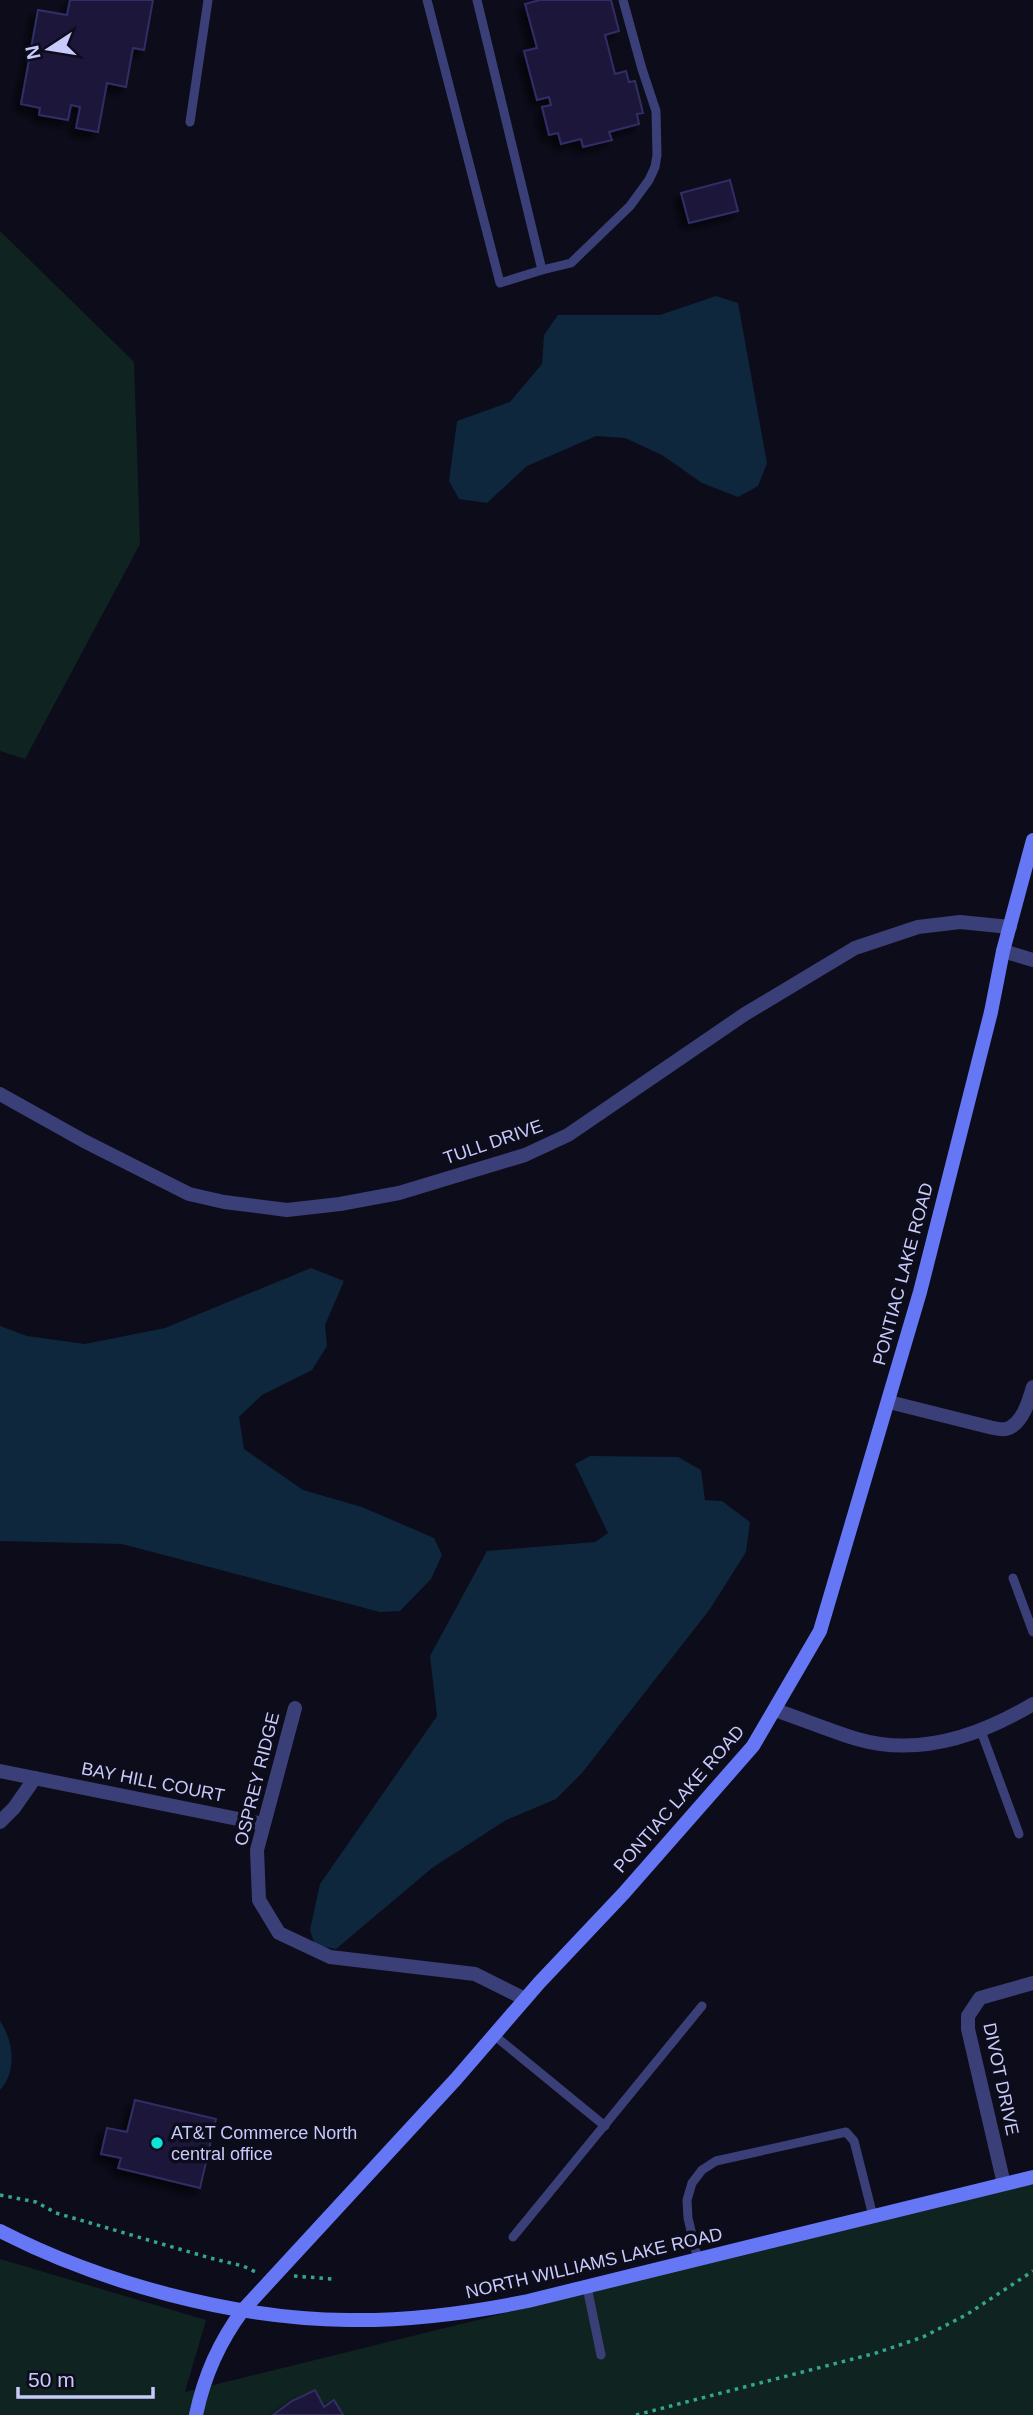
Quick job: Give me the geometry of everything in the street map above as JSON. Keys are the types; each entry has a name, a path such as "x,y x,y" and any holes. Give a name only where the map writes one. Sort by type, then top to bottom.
{"street":[{"name":"PONTIAC LAKE ROAD","path":"196,2415 212,2359 243,2310 495,2036 525,1999 624,1893 753,1746 820,1631 920,1292 991,1012 1003,951 1033,840"},
{"name":"TULL DRIVE","path":"0,1094 84,1141 190,1194 224,1202 287,1210 340,1204 399,1193 525,1155 568,1135 745,1014 855,948 918,927 960,922 1010,927"},
{"path":"1003,951 1033,960"},
{"path":"889,1402 1005,1430 1016,1423 1027,1406 1033,1387"},
{"path":"775,1710 859,1740 902,1746 935,1744 981,1731 1007,1720 1033,1704"},
{"name":"OSPREY RIDGE","path":"295,1708 257,1850 259,1900 279,1933 330,1957 475,1974 525,1999"},
{"name":"BAY HILL COURT","path":"0,1771 263,1824"},
{"path":"0,1822 14,1808 35,1778"},
{"name":"DIVOT DRIVE","path":"1004,2184 968,2029 968,2016 980,1998 1033,1983"},
{"name":"NORTH WILLIAMS LAKE ROAD","path":"0,2231 52,2256 110,2276 243,2310 348,2320 401,2319 480,2310 587,2287 1033,2177"}],"lane":[{"path":"190,122 208,0"},
{"path":"427,0 500,283 571,263 630,206 655,167 656,111 623,0"},
{"path":"477,0 542,270"},
{"path":"1013,1578 1033,1632"},
{"path":"981,1731 1019,1834"},
{"path":"513,2237 702,2006"},
{"path":"495,2036 606,2126"},
{"path":"698,2260 687,2209 688,2191 696,2176 716,2161 846,2133 854,2141 873,2216"},
{"path":"587,2287 601,2355"}],"path":[{"path":"0,2195 36,2202 56,2213 243,2266 256,2273"},
{"path":"636,2415 864,2356 923,2337 966,2315 1033,2271"}],"green space":[{"path":"0,231 134,362 140,544 25,759 0,751"},
{"path":"1033,2183 1033,2415 0,2415 0,2259 206,2320 185,2392"}],"water":[{"path":"716,296 738,303 767,463 758,486 738,497 702,483 662,455 625,438 596,436 527,466 487,503 459,499 449,481 457,421 510,402 542,364 544,335 558,315 660,315"},
{"path":"311,1268 344,1281 325,1325 327,1346 312,1370 262,1395 239,1417 244,1449 303,1490 362,1507 434,1538 442,1555 431,1579 400,1611 380,1612 122,1544 0,1541 0,1326 27,1336 85,1344 165,1328"},
{"path":"590,1456 678,1457 701,1470 705,1500 722,1501 750,1522 746,1552 710,1609 582,1773 556,1799 506,1820 432,1868 336,1949 315,1945 310,1930 320,1884 437,1716 430,1656 487,1551 595,1542 608,1533 575,1464"},
{"path":"0,2021 5,2029 12,2056 9,2074 0,2090"}],"building":[{"path":"70,0 153,0 144,50 133,48 126,87 107,83 98,132 76,128 80,107 71,105 68,120 39,115 40,108 21,104 38,10 67,15"},
{"path":"540,0 611,0 619,31 605,35 615,74 626,71 629,82 635,81 643,113 637,114 639,124 609,132 612,140 583,147 581,139 561,144 558,133 549,135 542,107 551,105 549,97 537,100 524,51 537,48 525,4"},
{"path":"730,180 738,211 689,223 681,193"},
{"name":"AT&T Commerce North central office","path":"135,2100 216,2119 200,2188 118,2168 121,2158 101,2154 107,2128 127,2132"},
{"path":"315,2390 324,2407 334,2400 343,2415 273,2415 292,2401"}],"place":[{"name":"AT&T Commerce North central office","path":"157,2143"}]}
